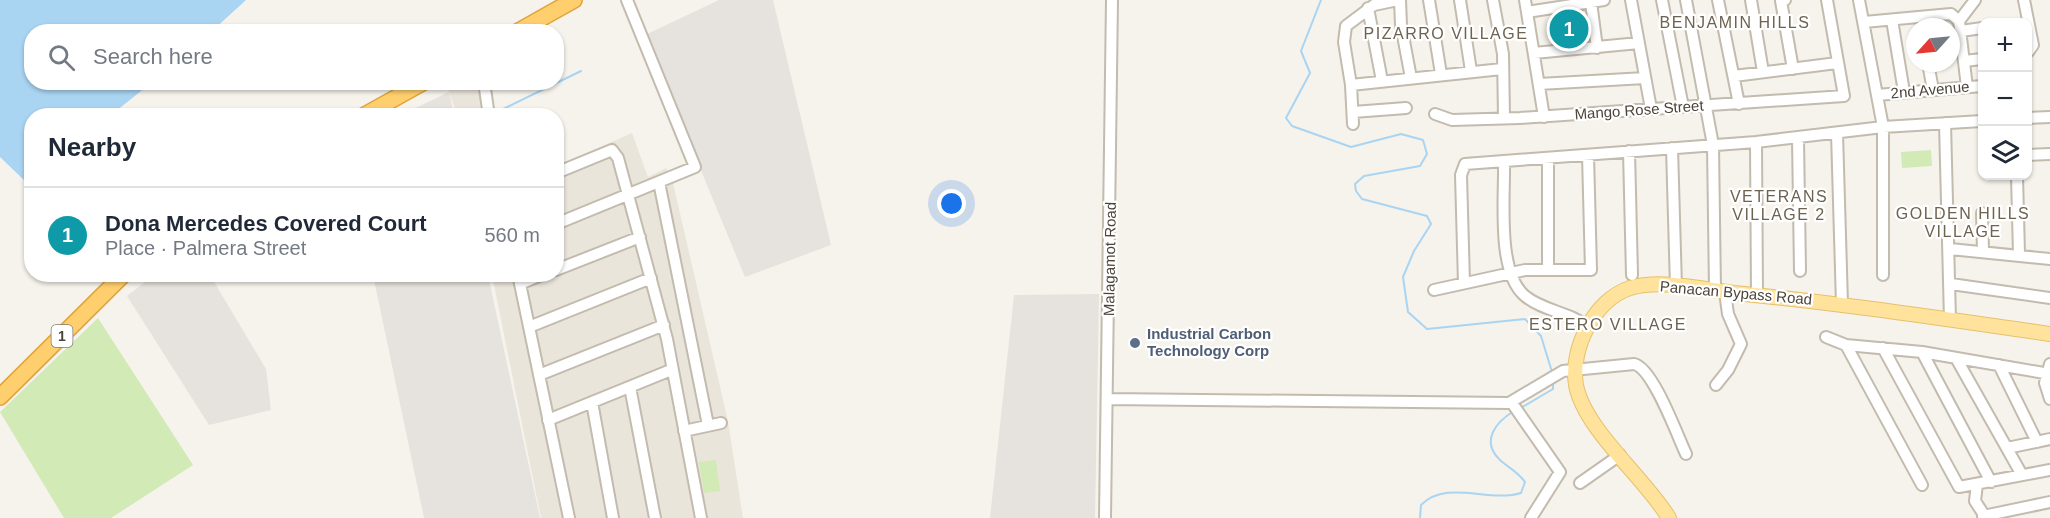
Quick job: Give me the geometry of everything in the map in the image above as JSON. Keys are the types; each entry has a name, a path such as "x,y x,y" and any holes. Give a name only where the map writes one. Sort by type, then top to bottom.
{"highway":[{"path":"531,24 574,0"},
{"path":"377,108 410,90"},
{"name":"1","path":"0,397 116,282"}],"main road":[{"name":"Panacan Bypass Road","path":"1670,518 1583,405 1576,386 1575,368 1581,343 1588,327 1603,307 1620,292 1648,286 1676,286 1842,304 2050,334"}],"street":[{"path":"564,221 695,167 627,0"},
{"name":"Malagamot Road","path":"1105,518 1112,0"},
{"path":"1353,124 1351,85 1345,58 1345,33 1349,22 1368,8 1399,0 1401,25 1411,78"},
{"path":"1429,0 1441,74"},
{"path":"1460,0 1472,71"},
{"path":"1493,0 1502,48 1504,118"},
{"path":"1525,0 1544,117"},
{"path":"1527,12 1561,3 1604,0"},
{"path":"1631,0 1651,110"},
{"path":"1662,0 1683,107"},
{"path":"1686,0 1708,106 1713,145 1720,291 1741,344 1728,370 1716,386"},
{"path":"1718,0 1739,104"},
{"path":"1751,0 1763,72"},
{"path":"1783,0 1793,69"},
{"path":"1734,76 1837,63 1827,0"},
{"path":"1859,0 1883,127 1883,275"},
{"path":"1967,87 1960,26 1975,0"},
{"path":"2024,0 2024,18"},
{"path":"1591,2 1597,48"},
{"path":"1368,8 1382,81"},
{"path":"1936,18 1951,14 1954,18"},
{"path":"1892,20 1904,92"},
{"path":"1864,22 1906,21"},
{"path":"1960,26 1978,28"},
{"path":"1533,53 1639,44"},
{"path":"1964,61 1978,60"},
{"name":"Mango Rose Street","path":"1435,114 1452,120 1544,117 1844,96 1837,63"},
{"path":"1351,85 1502,69"},
{"path":"1930,72 1933,90"},
{"path":"1539,84 1645,78"},
{"name":"2nd Avenue","path":"1877,95 1978,86"},
{"path":"485,90 488,108"},
{"path":"1353,112 1406,108"},
{"path":"2032,118 2050,117"},
{"path":"1464,284 1461,169 1468,163 1756,142 1883,127 1978,121"},
{"path":"1945,123 1951,284 1950,320"},
{"path":"1837,133 1842,304"},
{"path":"1798,138 1800,271"},
{"path":"1756,142 1757,295"},
{"path":"1672,148 1676,286"},
{"path":"564,169 612,150 618,158 664,325 701,518"},
{"path":"1629,151 1632,275"},
{"path":"2032,155 2050,154"},
{"path":"1434,290 1511,272 1548,269 1591,270 1588,155"},
{"path":"1548,158 1548,269"},
{"path":"1504,161 1506,255 1511,272 1525,296 1574,317 1588,327"},
{"path":"2017,180 2019,254"},
{"path":"659,182 708,425"},
{"path":"1982,213 1983,250"},
{"path":"564,267 640,237"},
{"path":"1950,249 1983,250 2050,259"},
{"path":"529,327 651,278"},
{"path":"520,282 569,518"},
{"path":"1951,284 2050,298"},
{"path":"539,375 664,325"},
{"path":"1826,337 1846,345 1922,352 2049,370 2045,383 2050,399"},
{"path":"1846,345 1922,485"},
{"path":"1883,348 1959,487 2050,470"},
{"path":"1922,352 1991,482"},
{"path":"1956,358 2022,475"},
{"path":"1107,399 1515,408 1552,376 1575,368 1628,364 1643,368 1686,454"},
{"path":"2000,364 2037,442"},
{"path":"548,420 671,370"},
{"path":"630,387 655,518"},
{"path":"592,402 613,518"},
{"path":"1515,408 1560,472 1531,518"},
{"path":"684,431 721,423"},
{"path":"2007,448 2050,439"},
{"path":"1580,483 1620,455"},
{"path":"1977,484 1975,501 1985,517 2050,502"}],"shaded area":[{"path":"719,0 773,0 831,245 745,277 645,35"},
{"path":"448,90 487,90 490,108 455,108"},
{"path":"449,92 452,108 416,108"},
{"path":"632,133 648,177 666,168 673,183 728,421 743,518 541,518 493,282 564,282 564,163"},
{"path":"145,282 214,282 266,369 271,410 209,425 127,296"},
{"path":"374,282 489,282 540,518 424,518"},
{"path":"1099,294 1095,518 990,518 1014,295"}],"green space":[{"path":"1931,150 1932,166 1902,168 1901,152"},
{"path":"98,318 193,465 111,518 64,518 0,412"},
{"path":"716,460 720,491 704,493 699,462"}],"water":[{"path":"0,0 246,0 220,24 24,24 24,90 142,90 120,108 24,108 24,180 0,157"}],"waterway":[{"path":"1321,0 1301,51 1310,73 1286,118 1292,126 1351,147 1401,134 1423,140 1427,154 1420,166 1364,176 1355,184 1356,191 1362,199 1427,216 1431,224 1414,251 1403,277 1408,312 1427,329 1525,319 1541,336 1552,372"},
{"path":"564,79 581,71"},
{"path":"505,108 542,90"},
{"path":"1519,409 1553,389 1553,380"},
{"path":"1420,518 1421,505 1431,497 1443,494 1455,492 1495,495 1521,493 1525,482 1500,460 1491,446 1496,426 1514,411"}],"place":[{"name":"Dona Mercedes Covered Court","path":"1569,29"},
{"name":"Industrial Carbon Technology Corp","path":"1135,343"}],"district":[{"name":"BENJAMIN HILLS","path":"1735,22"},
{"name":"PIZARRO VILLAGE","path":"1446,33"},
{"name":"VETERANS VILLAGE 2","path":"1779,205"},
{"name":"GOLDEN HILLS VILLAGE","path":"1963,222"},
{"name":"ESTERO VILLAGE","path":"1608,324"}]}
